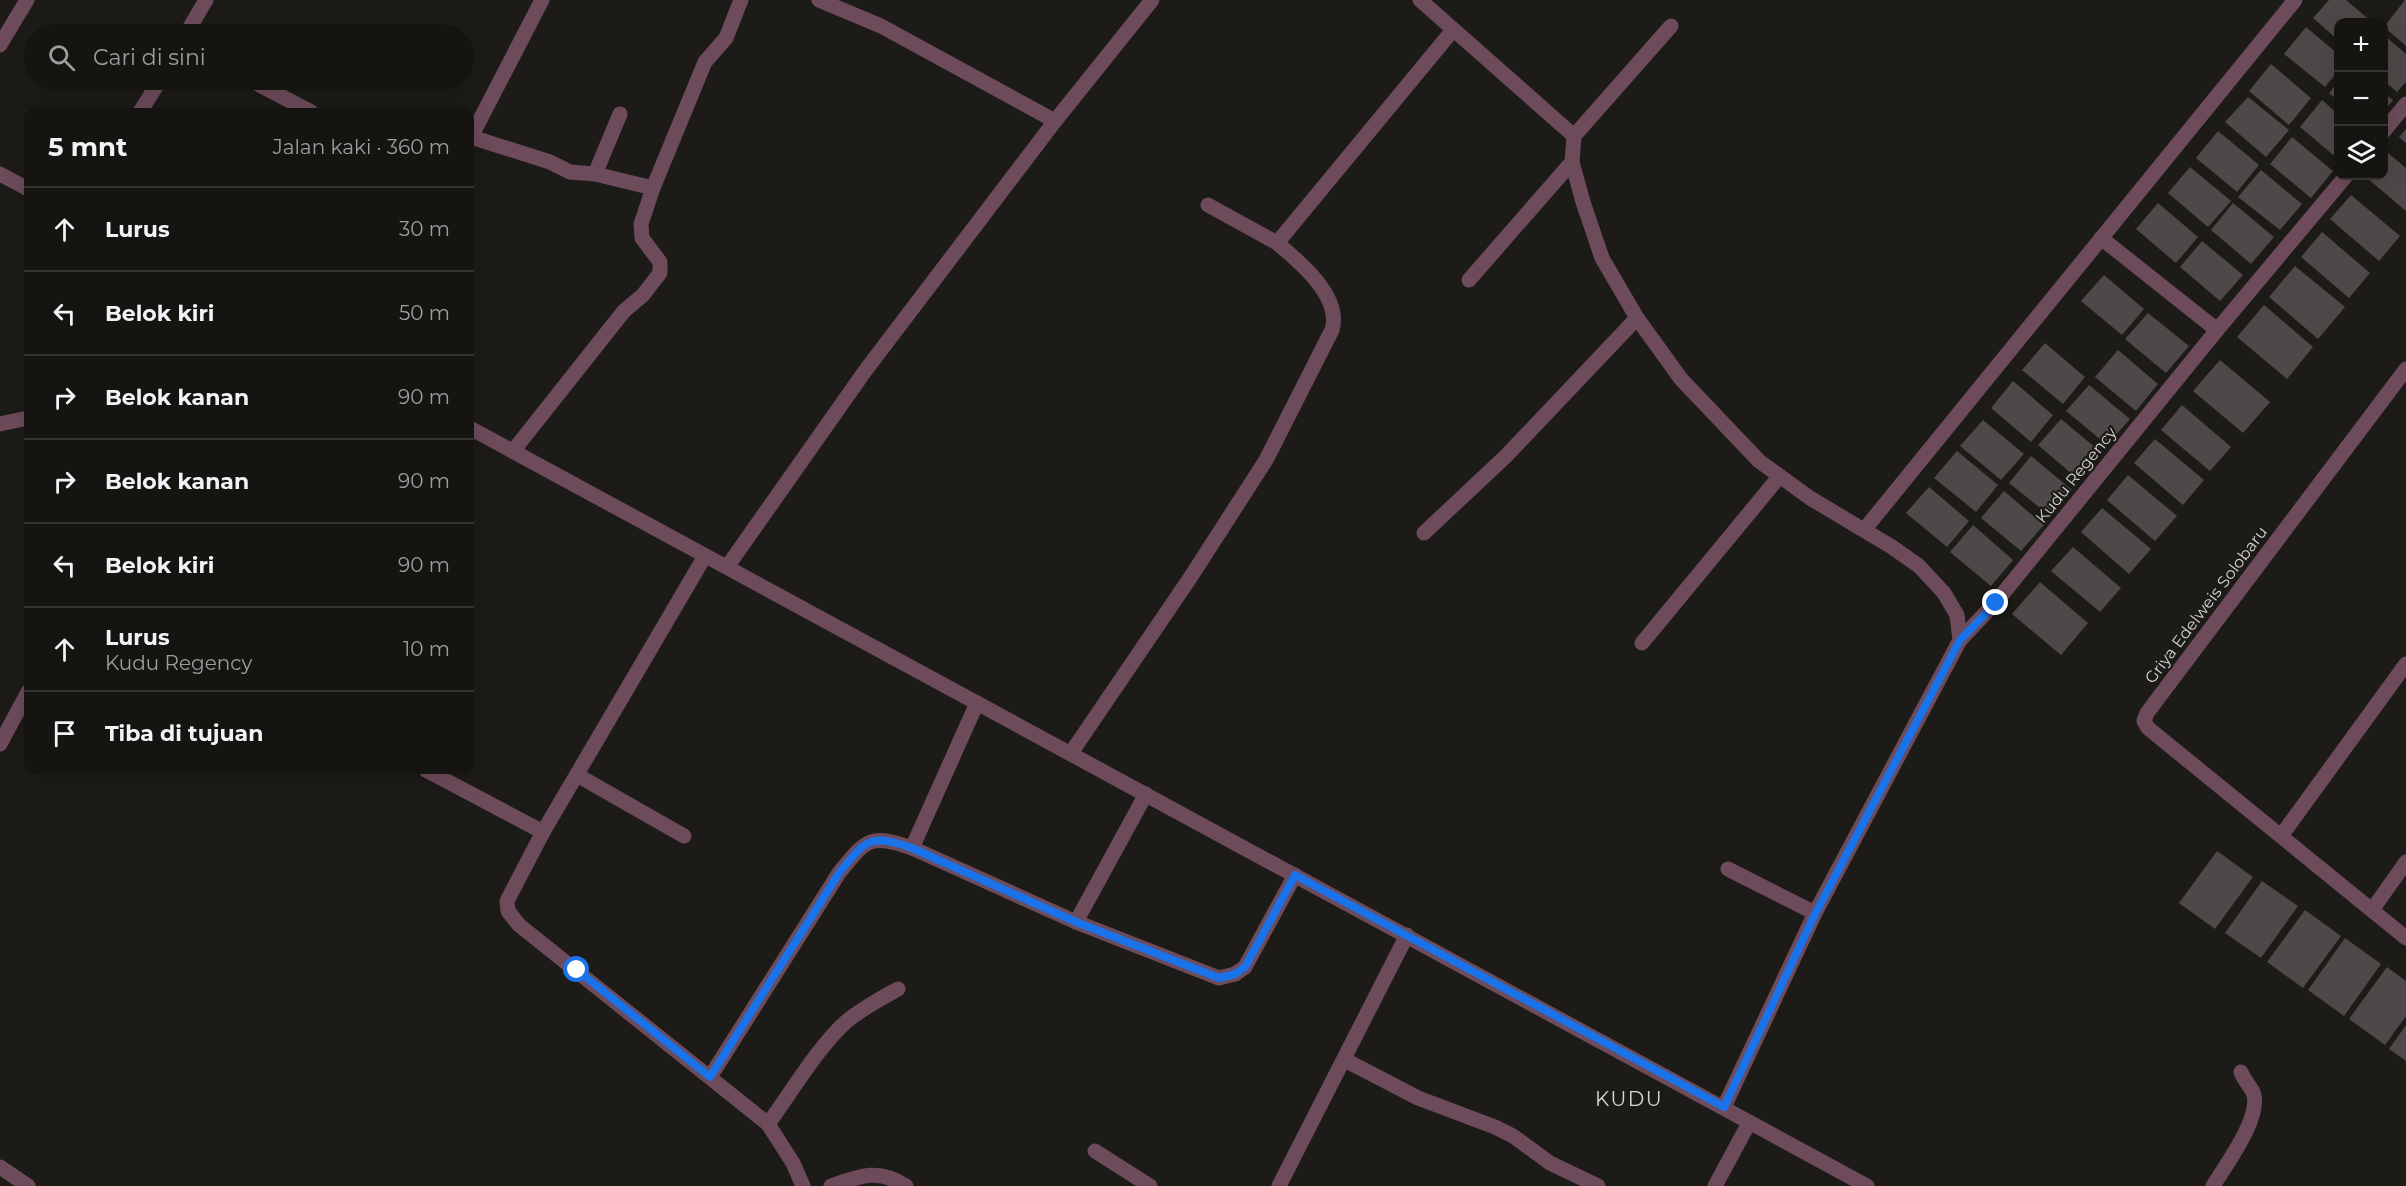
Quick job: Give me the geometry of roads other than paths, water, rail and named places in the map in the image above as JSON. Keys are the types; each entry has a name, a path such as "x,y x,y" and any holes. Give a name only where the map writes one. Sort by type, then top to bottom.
{"street":[{"path":"0,45 27,0"},
{"path":"192,24 206,0"},
{"path":"474,130 542,0"},
{"path":"513,452 624,311 643,295 660,273 660,262 642,238 641,224 653,188 705,62 726,38 741,0"},
{"path":"819,0 880,26 1055,121"},
{"path":"727,567 865,371 1055,121 1152,0"},
{"path":"1420,0 1574,136"},
{"path":"1864,530 2295,0"},
{"path":"1671,26 1574,136 1572,162 1602,258 1637,318 1681,378 1759,461 1779,477 1920,566 1944,593 1957,615 1960,640"},
{"path":"1277,243 1453,30"},
{"path":"142,108 154,90"},
{"path":"269,90 303,108"},
{"path":"2388,126 2406,104"},
{"path":"595,174 620,114"},
{"path":"474,139 550,162 570,172 595,174 653,188"},
{"path":"1469,280 1572,162"},
{"path":"0,174 24,187"},
{"name":"Kudu Regency","path":"1724,1107 1815,914 1960,640 1996,603 2217,330 2343,180"},
{"path":"1071,753 1190,578 1266,460 1332,330 1333,306 1326,293 1296,258 1277,243 1208,205"},
{"path":"2101,238 2217,330"},
{"path":"1424,533 1506,456 1637,318"},
{"name":"Griya Edelweis Solobaru","path":"2406,369 2147,712 2144,721 2148,728 2406,938"},
{"path":"0,424 24,419"},
{"path":"474,430 1867,1186"},
{"path":"1642,643 1779,477"},
{"path":"705,555 543,832 510,892 507,901 508,911 519,925 768,1124 803,1186"},
{"path":"2281,836 2406,664"},
{"path":"0,744 24,699"},
{"path":"912,848 977,703"},
{"path":"434,774 543,832"},
{"path":"577,775 684,836"},
{"path":"1076,922 1146,794"},
{"path":"710,1077 839,873 860,847 874,841 887,839 912,848 1076,922 1219,978 1235,974 1245,967 1295,875"},
{"path":"2372,910 2406,862"},
{"path":"1728,869 1815,914"},
{"path":"1278,1186 1345,1060 1407,935"},
{"path":"768,1124 823,1048 845,1022 870,1004 898,989"},
{"path":"1345,1060 1418,1098 1495,1126 1550,1163 1598,1186"},
{"path":"2213,1186 2239,1144 2252,1113 2253,1093 2245,1084 2241,1072"},
{"path":"1714,1186 1749,1123"},
{"path":"1095,1151 1150,1186"},
{"path":"0,1167 28,1186"},
{"path":"831,1186 876,1174 887,1176 906,1186"}],"district":[{"name":"KUDU","path":"1629,1099"}]}
